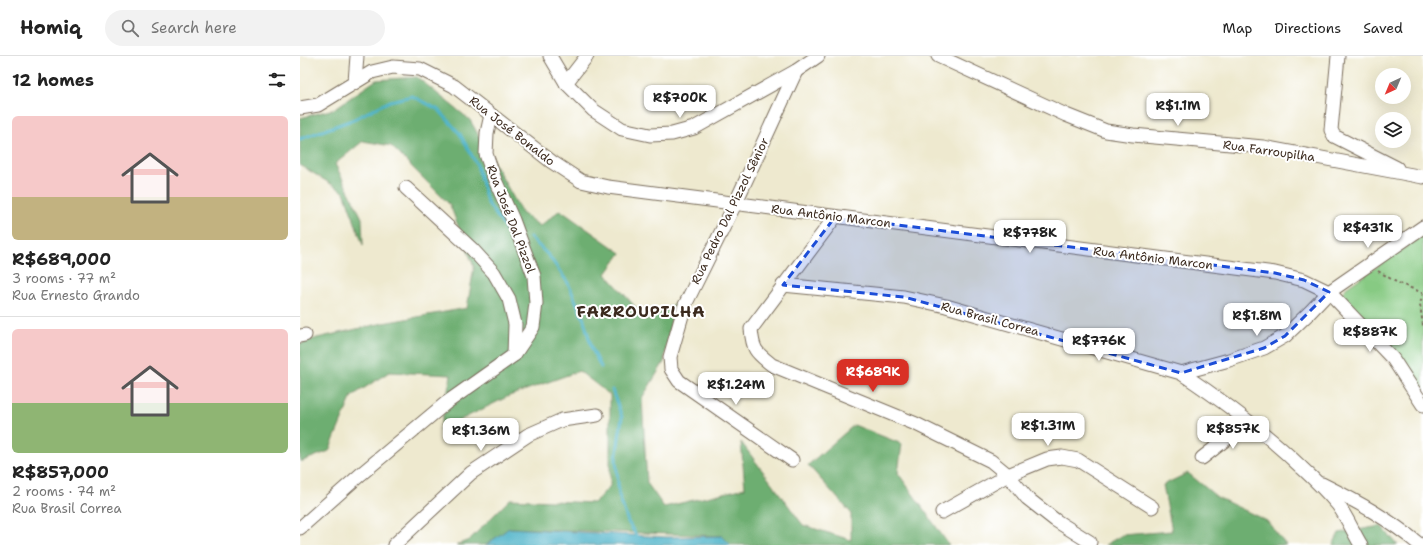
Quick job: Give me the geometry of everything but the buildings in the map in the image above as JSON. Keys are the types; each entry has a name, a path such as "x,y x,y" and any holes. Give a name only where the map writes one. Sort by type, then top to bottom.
{"street":[{"path":"355,82 357,56"},
{"path":"550,56 566,83 593,110 622,129 650,135 672,134 694,128 818,56"},
{"path":"566,83 587,56"},
{"name":"Rua Farroupilha","path":"939,56 1066,115 1106,131 1133,136 1263,147 1423,177"},
{"path":"1338,56 1331,130 1334,136 1409,174"},
{"name":"Rua José Bonaldo","path":"300,108 318,104 372,72 393,67 420,69 454,86 552,162 581,181 608,187 735,204"},
{"name":"Rua Pedro Dal Pizzol Sênior","path":"792,460 679,381 671,369 670,357 685,305 735,204 796,70"},
{"name":"Rua José Dal Pizzol","path":"300,528 361,474 446,403 514,355 533,327 536,303 534,276 486,154 486,133 491,115"},
{"path":"406,188 472,249 494,273 509,299 511,306 515,324 514,355"},
{"name":"Rua Antônio Marcon","path":"735,204 1275,273 1304,280 1329,292"},
{"path":"835,217 751,329 755,351 772,365 916,424 991,461 1008,475 1027,498 1055,520 1090,542"},
{"path":"1181,373 1229,360 1264,348 1285,336 1329,292 1423,227"},
{"name":"Rua Brasil Correa","path":"783,285 904,297 932,303 1181,373 1248,422 1289,455 1315,480 1338,506 1361,545"},
{"path":"1329,292 1393,359 1423,405"},
{"path":"394,545 471,473 528,435 562,420 597,415"},
{"path":"1202,458 1248,422"},
{"path":"942,512 1008,475 1047,460 1062,457 1078,460 1152,507"},
{"path":"1315,480 1372,510 1399,528 1420,545"}],"path":[{"path":"1366,266 1396,282 1423,292 1420,304 1423,326"}],"highlighted area":[{"path":"835,217 1275,273 1304,280 1329,292 1285,336 1264,348 1181,373 904,297 783,285"}],"green space":[{"path":"417,77 470,120 522,213 540,226 560,210 621,253 606,274 647,320 677,302 671,320 664,362 642,398 647,483 664,507 745,488 741,442 803,525 851,540 851,513 808,465 854,425 902,444 898,473 949,545 731,545 722,536 509,528 486,545 456,545 469,540 510,499 594,503 610,486 610,395 579,371 509,396 440,430 451,375 389,372 352,396 329,451 300,462 300,344 317,338 383,323 467,308 474,267 450,205 391,146 363,141 335,164 362,218 363,245 344,192 300,165 300,118 334,109 376,80"},
{"path":"1423,235 1423,395 1340,297 1346,288"},
{"path":"1188,473 1217,497 1267,521 1286,545 1105,545 1122,535 1172,531 1163,485"},
{"path":"1381,526 1398,545 1333,545 1339,533"}],"water":[{"path":"509,528 666,537 722,536 731,545 486,545"}],"waterway":[{"path":"300,139 352,120 390,101 412,96 439,110 460,134 477,165 487,202 507,231"},
{"path":"530,237 549,256 568,283 584,320 592,349 601,367"},
{"path":"612,390 622,417 616,459 619,495 628,522 642,545"}],"district":[{"name":"FARROUPILHA","path":"641,311"}]}
